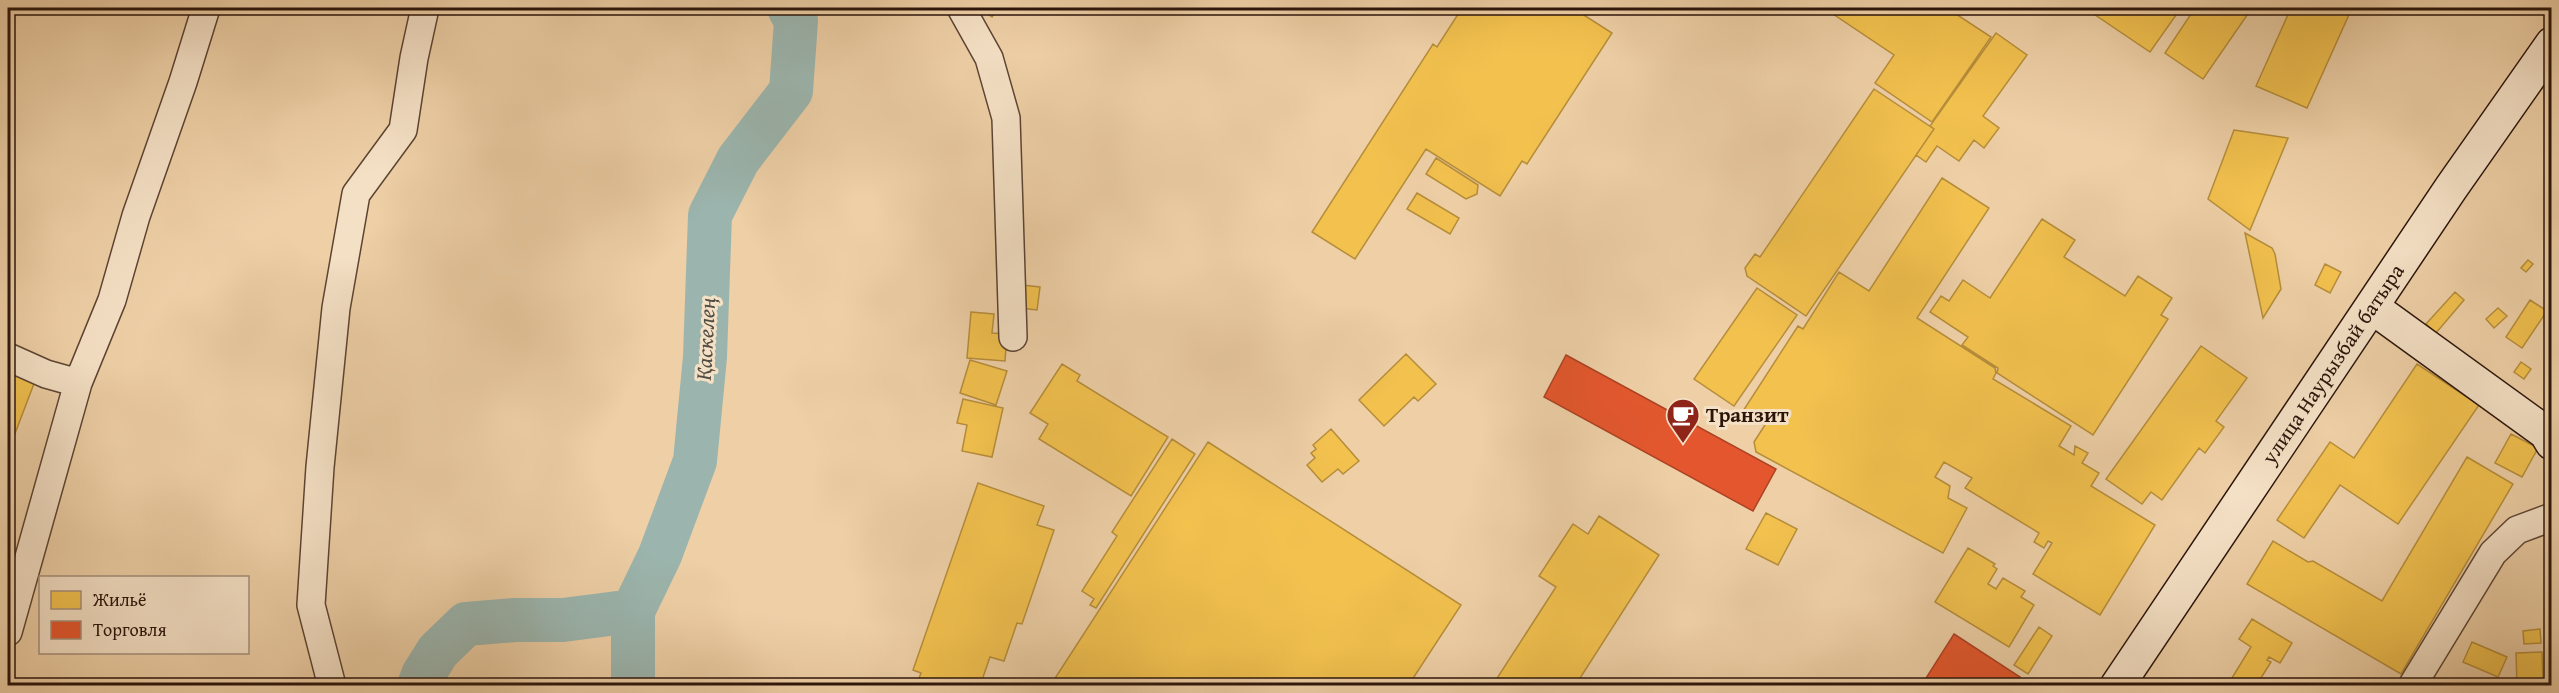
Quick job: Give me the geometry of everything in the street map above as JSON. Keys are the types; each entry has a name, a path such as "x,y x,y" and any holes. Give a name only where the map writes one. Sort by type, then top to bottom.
{"main road":[{"name":"улица Наурызбай батыра","path":"2117,686 2552,44"},
{"path":"2372,307 2546,433 2552,443"}],"street":[{"path":"8,632 78,383 112,300 136,216 183,82 206,8"},
{"path":"332,686 310,605 320,467 336,308 356,194 403,130 414,58 425,8"},
{"path":"961,8 989,58 1006,118 1013,337"},
{"path":"8,357 46,374 78,383"},
{"path":"2412,686 2493,553 2517,530 2552,517"}],"building: Жильё":[{"path":"979,8 998,8 992,17"},
{"path":"1462,8 1573,8 1612,33 1527,164 1522,161 1500,196 1426,149 1355,259 1312,232 1433,44 1437,47"},
{"path":"1824,8 1947,8 1991,37 1932,122 1875,83 1894,55"},
{"path":"2085,8 2181,8 2150,52"},
{"path":"2195,8 2252,8 2203,79 2165,53"},
{"path":"2291,8 2352,8 2307,108 2256,86"},
{"path":"1996,33 2027,55 1983,116 1999,128 1984,148 1974,140 1959,161 1937,146 1926,162 1916,155 1934,129 1930,126"},
{"path":"1874,89 1934,129 1806,316 1747,276 1745,268 1755,254 1760,257"},
{"path":"2234,130 2288,138 2250,230 2208,199"},
{"path":"1436,158 1478,185 1477,194 1466,199 1426,174"},
{"path":"1942,178 1989,208 1917,318 1995,368 1996,373 1993,379 2071,426 2059,446 2074,455 2075,446 2088,453 2082,463 2099,473 2091,486 2155,525 2100,615 2033,574 2052,543 2048,541 2044,548 2034,542 2039,533 1965,488 1972,478 1944,462 1935,477 1950,486 1948,498 1967,508 1943,553 1756,452 1754,442 1765,425 1743,411 1798,326 1803,329 1839,272 1869,291"},
{"path":"1417,193 1459,218 1450,234 1407,209"},
{"path":"2042,219 2075,240 2064,257 2125,296 2138,276 2172,298 2161,315 2168,319 2093,435 1997,373 1998,368 1962,345 1968,337 1930,312 1941,296 1949,301 1963,280 1990,298"},
{"path":"2245,233 2272,248 2275,254 2281,289 2263,318"},
{"path":"2528,260 2533,264 2526,272 2521,268"},
{"path":"2325,264 2341,272 2330,293 2315,285"},
{"path":"1022,285 1040,287 1037,310 1020,308"},
{"path":"1757,288 1797,315 1734,406 1694,379"},
{"path":"2455,292 2464,300 2436,333 2426,324"},
{"path":"2530,300 2547,311 2522,348 2506,337"},
{"path":"2498,308 2507,316 2494,328 2486,319"},
{"path":"971,312 994,314 992,333 1007,334 1005,361 967,358"},
{"path":"2201,346 2247,378 2216,421 2224,427 2205,453 2199,448 2162,500 2151,492 2142,504 2106,479"},
{"path":"1406,354 1436,384 1418,401 1414,397 1384,426 1359,400"},
{"path":"970,360 1007,371 996,405 960,393"},
{"path":"2521,362 2531,369 2524,379 2514,372"},
{"path":"1062,364 1080,375 1077,381 1168,437 1131,496 1039,439 1048,424 1030,413"},
{"path":"2417,364 2479,405 2398,524 2340,485 2304,538 2277,520 2330,442 2354,458"},
{"path":"8,371 35,381 11,444 8,443"},
{"path":"963,399 1003,408 992,457 962,451 967,425 957,423"},
{"path":"1331,429 1359,461 1343,474 1338,469 1322,482 1307,465 1315,458 1311,453 1316,449 1313,445"},
{"path":"2511,434 2538,448 2522,477 2495,463"},
{"path":"1172,439 1195,454 1096,608 1090,605 1094,599 1082,591 1117,536 1112,532"},
{"path":"1208,442 1461,605 1408,686 1050,686"},
{"path":"2467,457 2513,484 2401,674 2247,584 2273,541 2382,601"},
{"path":"978,483 1044,506 1037,525 1054,530 1022,624 1017,623 1004,661 990,657 980,686 916,686 921,673 913,670"},
{"path":"1766,513 1797,529 1778,565 1746,549"},
{"path":"1599,516 1659,555 1575,686 1492,686 1556,587 1539,576 1573,524 1588,534"},
{"path":"1968,548 1995,564 1993,566 1997,569 1988,584 1996,589 2003,578 2025,591 2021,597 2034,605 2009,647 1935,602"},
{"path":"2252,619 2292,643 2280,663 2269,657 2267,660 2271,662 2256,686 2227,686 2251,647 2239,639"},
{"path":"2039,627 2052,636 2028,674 2014,665"},
{"path":"2540,629 2541,643 2524,644 2523,631"},
{"path":"2472,642 2507,657 2498,677 2463,662"},
{"path":"2542,652 2543,686 2517,686 2516,653"}],"building: Торговля":[{"path":"1566,355 1776,469 1753,511 1544,397"},
{"path":"1954,634 2020,677 2014,686 1921,686"}],"waterway":[{"name":"Қаскелең","path":"633,686 633,611 660,555 695,461 705,357 710,215 738,160 791,91 796,21 789,8"},
{"path":"419,686 438,651 466,624 515,620 563,620 633,611"}],"place":[{"name":"Транзит","path":"1683,444"}]}
